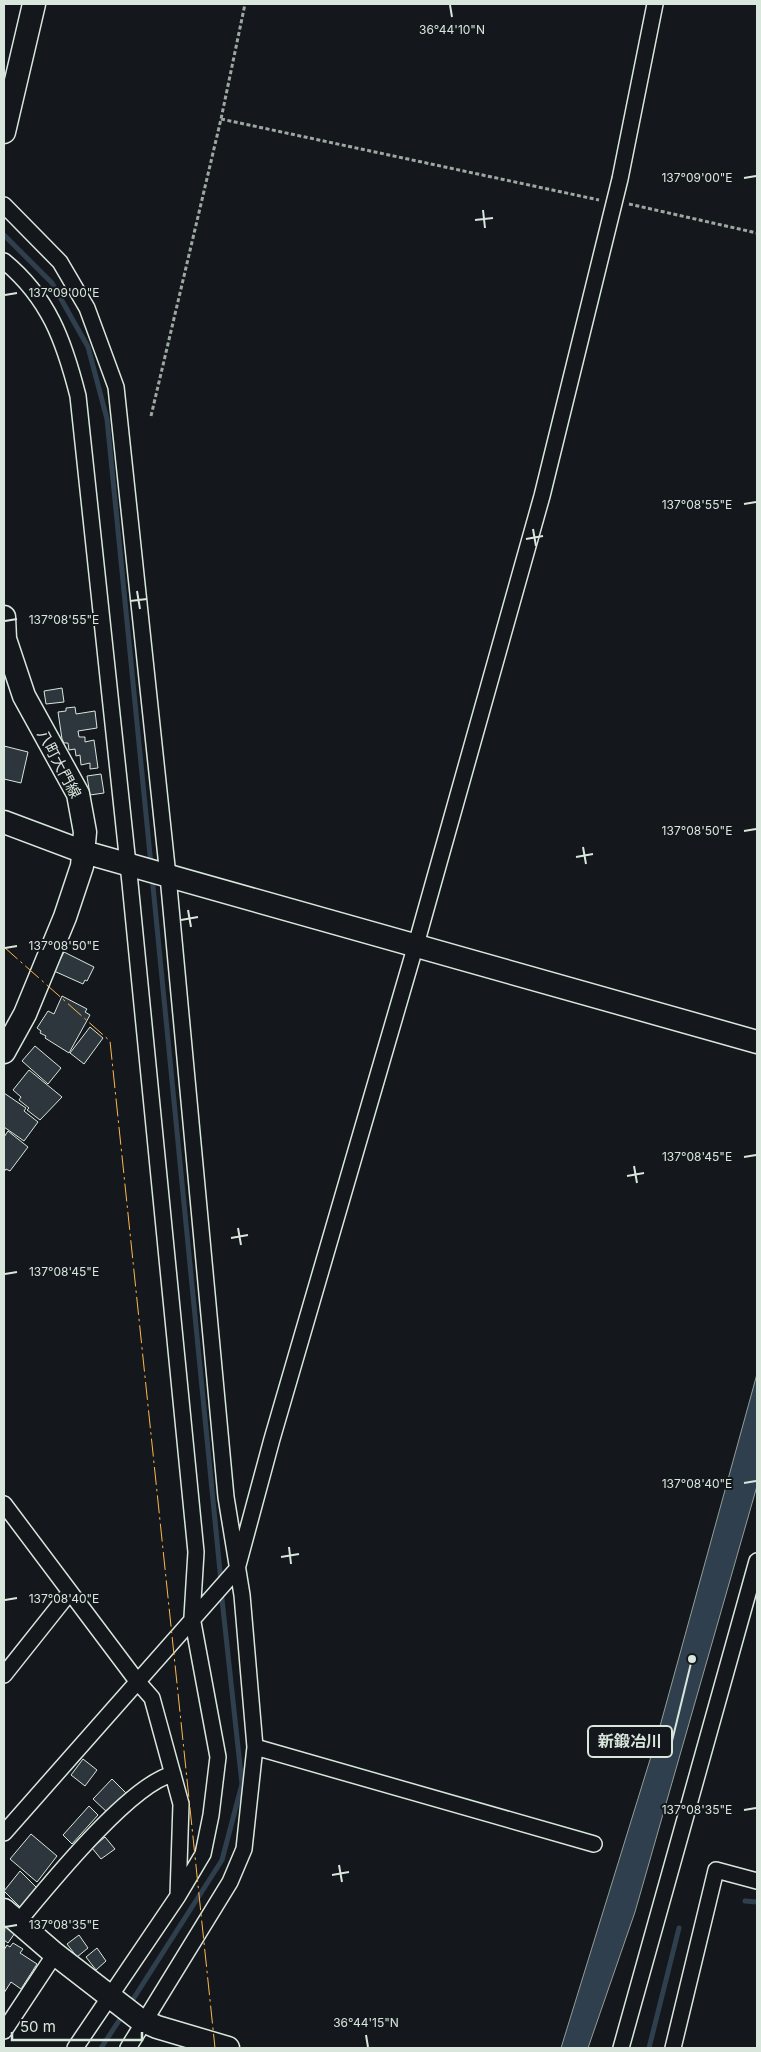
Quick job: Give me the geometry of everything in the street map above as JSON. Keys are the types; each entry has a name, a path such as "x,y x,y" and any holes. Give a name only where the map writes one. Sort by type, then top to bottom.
{"main road":[{"path":"4,132 34,4"},
{"name":"八町大門線","path":"4,617 5,639 24,696 78,794 85,832 84,852 65,918 25,1014 4,1052"},
{"path":"4,822 84,852 757,1042"},
{"path":"11,1916 55,1954 142,2020 157,2027 228,2048"}],"street":[{"path":"4,1833 192,1617 237,1569 272,1439 415,947 542,496 614,200 655,4"},
{"path":"4,205 60,262 87,308 116,387 168,876 225,1487 242,1595 255,1747 244,1848 225,1891 142,2020 128,2048"},
{"path":"4,261 45,305 67,352 78,396 128,864 196,1552 192,1617 218,1757 211,1815 203,1854 114,1999 75,2048"},
{"path":"4,1504 137,1681 152,1698 181,1804 178,1896"},
{"path":"621,2048 757,1561"},
{"path":"4,1674 70,1592"},
{"path":"255,1747 594,1844"},
{"path":"11,1916 135,1797 164,1776 173,1774"},
{"path":"673,2048 716,1870 757,1881"},
{"path":"4,2031 55,1954"}],"path":[{"path":"151,416 221,119 245,4"},
{"path":"221,119 611,202 614,200 757,232"}],"water":[{"path":"757,1374 757,1486 635,1912 588,2048 561,2048 657,1737"}],"building":[{"path":"62,688 64,702 46,704 44,691"},
{"path":"75,707 76,714 95,711 97,728 78,731 79,737 85,737 85,742 94,740 98,768 90,769 90,763 81,765 80,755 76,756 75,749 69,750 68,743 64,743 62,739 58,712 66,711 66,708"},
{"path":"4,746 28,752 21,783 4,779"},
{"path":"101,774 104,793 90,795 87,776"},
{"path":"64,952 94,967 87,981 85,980 83,984 54,971"},
{"path":"62,996 87,1009 85,1012 90,1015 69,1053 45,1038 46,1036 40,1033 41,1031 37,1028 48,1011 54,1014"},
{"path":"90,1027 103,1038 84,1064 70,1053"},
{"path":"35,1046 61,1068 48,1084 22,1061"},
{"path":"29,1070 62,1097 40,1120 27,1110 29,1108 19,1100 21,1097 13,1090"},
{"path":"4,1093 26,1108 24,1111 38,1122 24,1141 4,1127"},
{"path":"8,1131 28,1147 10,1171 6,1169 4,1172 4,1137"},
{"path":"83,1759 97,1770 85,1786 71,1775"},
{"path":"112,1779 126,1793 108,1813 93,1799"},
{"path":"89,1806 98,1815 72,1844 63,1835"},
{"path":"31,1834 57,1856 37,1882 10,1859"},
{"path":"105,1837 115,1849 101,1859 92,1848"},
{"path":"20,1871 37,1888 20,1907 4,1891"},
{"path":"5,1926 15,1933 8,1943 4,1940"},
{"path":"79,1935 88,1948 77,1957 67,1944"},
{"path":"13,1943 23,1949 20,1953 37,1964 21,1989 11,1982 4,1993 4,1950 7,1945 10,1947"},
{"path":"97,1948 106,1961 96,1970 86,1957"}],"waterway":[{"path":"4,235 52,283 88,347 107,419 151,865"},
{"path":"152,876 221,1582"},
{"path":"130,2004 222,1860 242,1784 221,1590"},
{"path":"745,1901 757,1902"},
{"path":"649,2048 679,1928"},
{"path":"101,2048 124,2013"}],"power":[{"path":"4,947 110,1041 215,2048"}],"place":[{"name":"新鍛冶川","path":"692,1659"}]}
